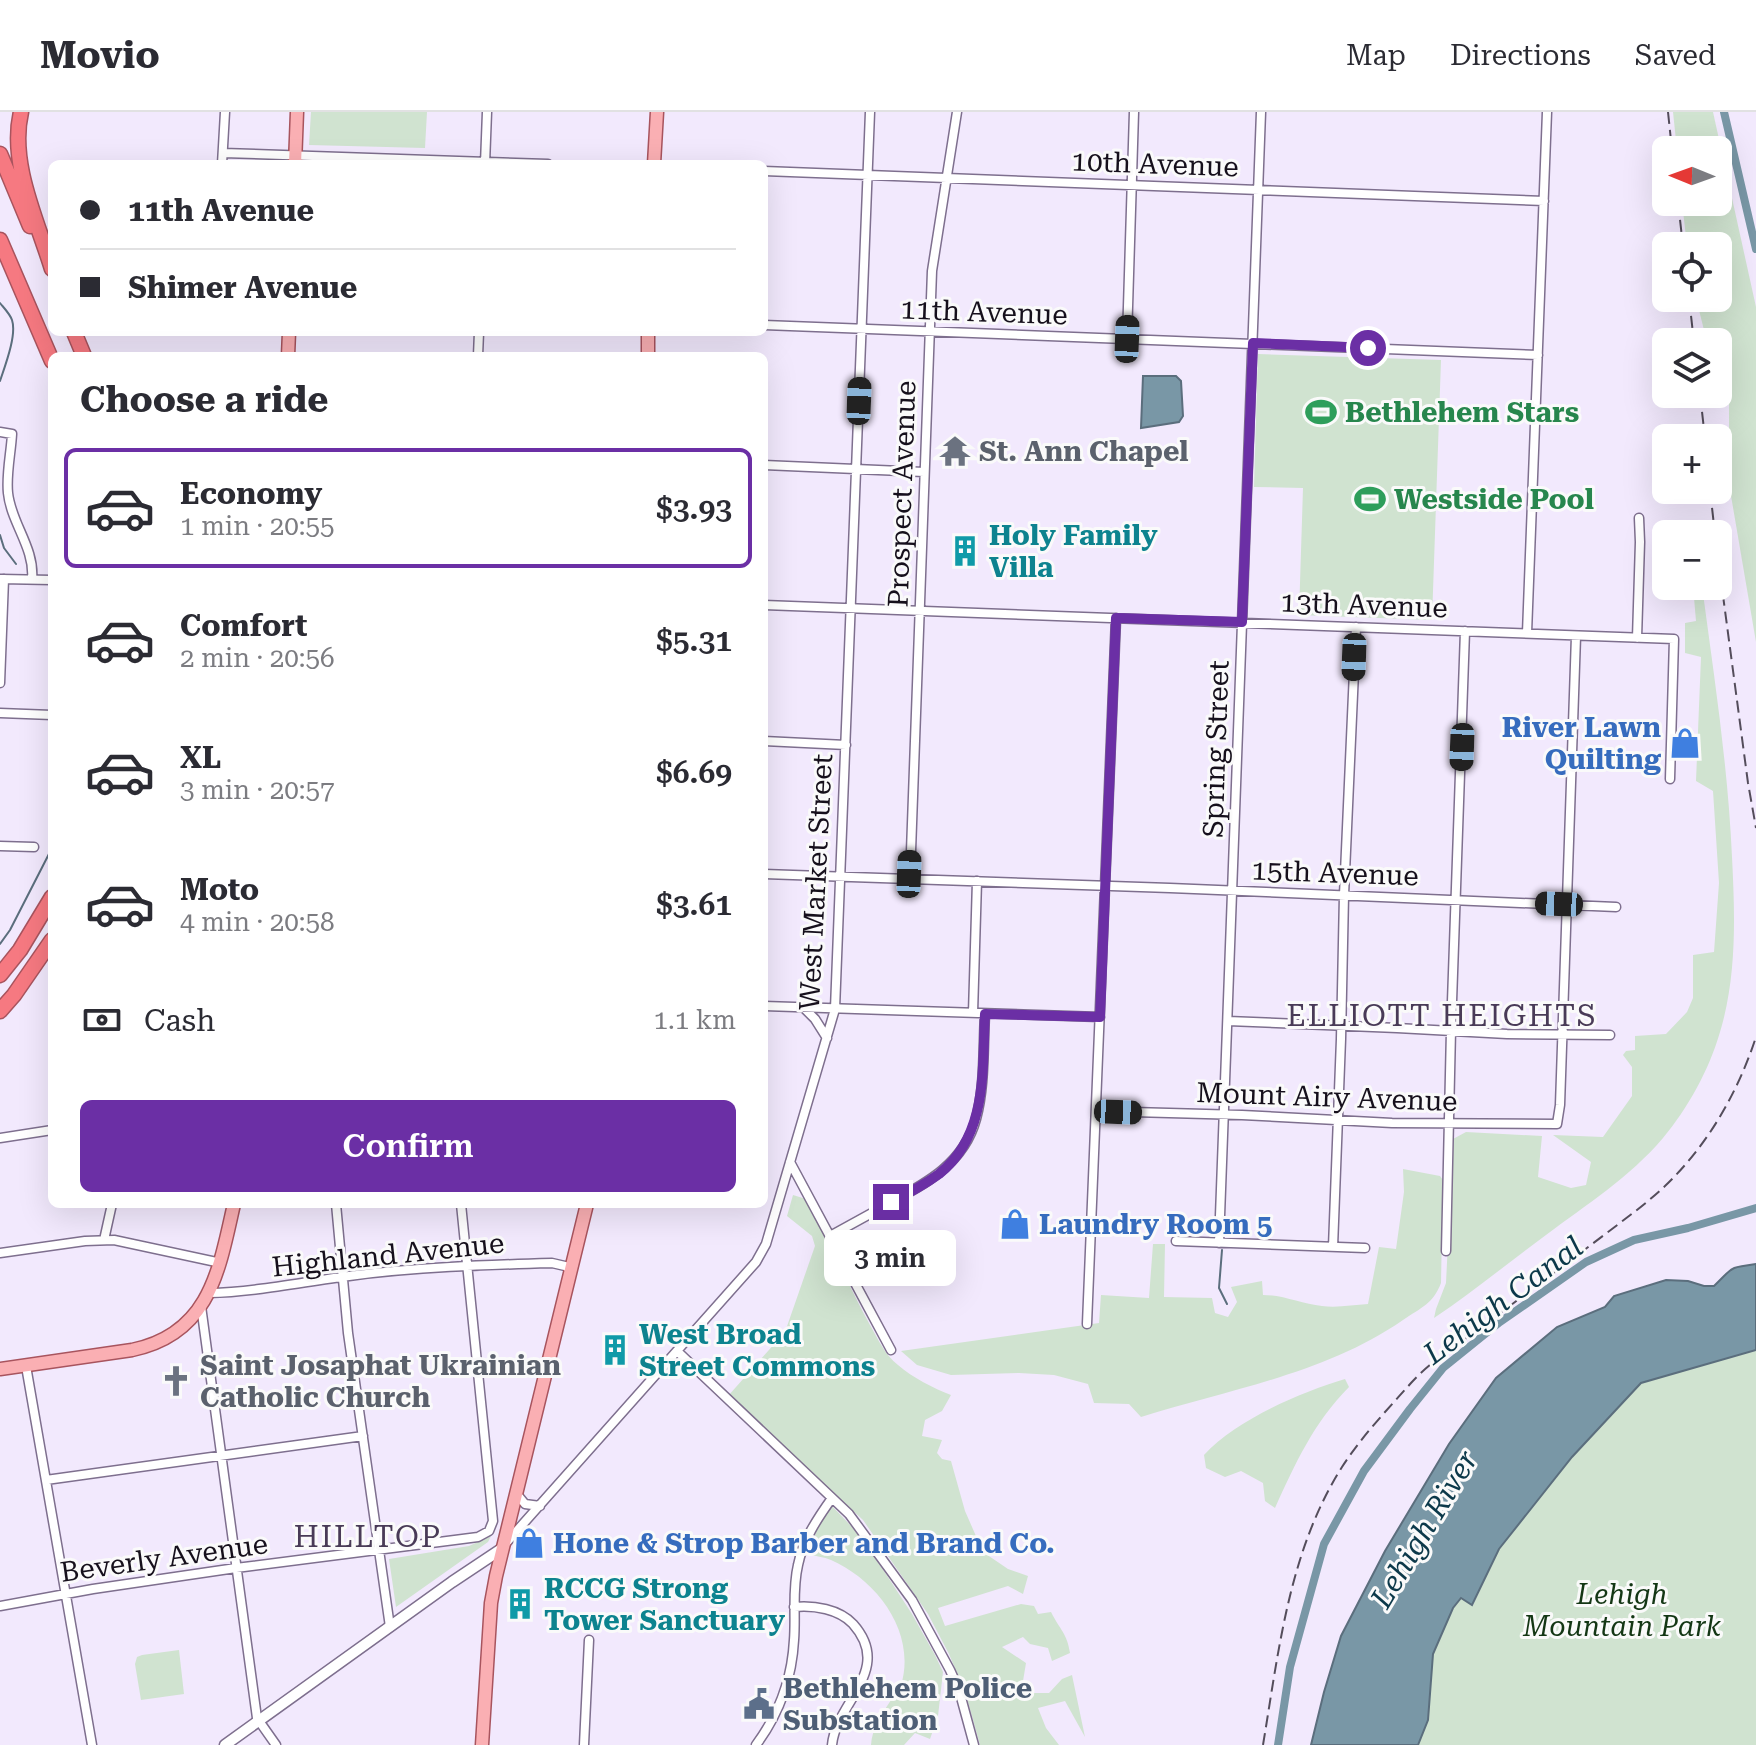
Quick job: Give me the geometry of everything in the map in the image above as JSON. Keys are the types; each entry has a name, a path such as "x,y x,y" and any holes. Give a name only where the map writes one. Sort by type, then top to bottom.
{"highway":[{"path":"21,112 18,141 22,170 48,256"},
{"path":"0,154 48,268"},
{"path":"0,240 48,352"},
{"path":"0,975 20,950 48,904"},
{"path":"0,1011 48,946"}],"main road":[{"path":"296,160 297,112"},
{"path":"654,160 657,112"},
{"path":"0,1369 132,1350 151,1346 177,1333 209,1293 221,1263 233,1208"},
{"path":"482,1745 491,1603 586,1208"}],"street":[{"path":"222,160 225,112"},
{"path":"485,160 487,112"},
{"name":"West Market Street","path":"503,1548 756,1262 763,1250 835,1009 870,112"},
{"name":"Prospect Avenue","path":"910,879 932,271 957,112"},
{"path":"1127,339 1134,112"},
{"name":"Spring Street","path":"1219,1243 1261,112"},
{"path":"1527,633 1547,112"},
{"path":"223,153 296,160"},
{"name":"10th Avenue","path":"768,171 1544,201"},
{"name":"11th Avenue","path":"768,325 1538,355"},
{"path":"0,432 12,434 8,492 30,555 32,579"},
{"path":"768,465 924,472"},
{"path":"1637,638 1639,518"},
{"path":"0,683 2,579 48,580"},
{"name":"13th Avenue","path":"768,605 1674,639 1670,779"},
{"path":"1087,1324 1116,618"},
{"path":"1333,1247 1356,627"},
{"path":"1446,1251 1465,631"},
{"path":"1561,1036 1576,636"},
{"path":"0,713 48,715"},
{"path":"768,741 846,745"},
{"path":"0,846 34,847"},
{"name":"15th Avenue","path":"768,874 1616,907"},
{"path":"973,1013 977,881"},
{"path":"768,1006 1100,1017"},
{"path":"803,1008 815,1019 827,1038"},
{"path":"830,1236 928,1182 962,1149 972,1132 979,1109 985,1014"},
{"path":"1228,1021 1561,1036 1610,1035"},
{"name":"Mount Airy Avenue","path":"1096,1111 1392,1123 1557,1124 1561,1036"},
{"path":"0,1138 48,1131"},
{"path":"790,1162 891,1350"},
{"path":"104,1240 111,1208"},
{"path":"336,1208 348,1333 390,1627"},
{"path":"461,1208 467,1266"},
{"path":"0,1253 104,1240 221,1263"},
{"path":"1176,1241 1365,1248"},
{"name":"Highland Avenue","path":"209,1293 467,1266 552,1263 571,1270"},
{"name":"Beverly Avenue","path":"0,1606 236,1568 478,1537 489,1531 493,1521 467,1266"},
{"path":"201,1306 259,1721 276,1745"},
{"path":"677,1351 849,1514 912,1600 950,1670 974,1745"},
{"path":"26,1366 92,1745"},
{"path":"46,1480 363,1436"},
{"path":"516,1493 525,1504 540,1506"},
{"path":"756,1745 771,1723 785,1691 793,1657 795,1579 802,1548 832,1498"},
{"path":"225,1745 503,1548"},
{"path":"794,1607 820,1608 838,1614 849,1620 864,1643 867,1661 864,1679 837,1726 832,1745"},
{"path":"584,1745 589,1640"}],"green space":[{"path":"311,112 427,112 425,148 309,145"},
{"path":"1673,112 1713,112 1718,136 1676,136"},
{"path":"1732,198 1756,307 1756,642 1732,502 1732,424 1729,424 1729,408 1732,408 1732,328 1704,328 1700,312 1732,312 1732,232 1685,232 1684,216 1732,216"},
{"path":"1258,354 1441,360 1432,620 1299,615 1303,488 1254,487"},
{"path":"1694,600 1704,600 1724,755 1732,857 1732,967 1726,1011 1715,1046 1697,1088 1681,1114 1650,1152 1622,1178 1434,1318 1446,1283 1453,1139 1466,1132 1542,1136 1538,1177 1571,1188 1586,1185 1591,1162 1553,1135 1603,1137 1632,1096 1632,1067 1623,1055 1626,1051 1635,1050 1635,1036 1666,1034 1687,1012 1693,998 1693,955 1714,952 1719,883 1713,791 1696,781 1701,657 1685,653 1685,623 1696,621"},
{"path":"1403,1169 1440,1176 1443,1180 1441,1283 1438,1290 1426,1304 1373,1339 1309,1367 1141,1417 1129,1404 1094,1403 1088,1384 1054,1375 951,1375 917,1365 901,1351 1099,1323 1101,1295 1149,1298 1153,1244 1165,1244 1164,1297 1212,1298 1215,1313 1228,1317 1237,1302 1231,1287 1262,1281 1263,1295 1328,1307 1368,1304 1379,1247 1396,1249 1404,1192"},
{"path":"793,1195 806,1199 889,1356 904,1370 951,1395 942,1411 925,1420 922,1436 942,1440 937,1453 942,1459 951,1461 965,1511 983,1552 1008,1569 1028,1576 1023,1594 1008,1586 938,1608 945,1626 1021,1604 1034,1606 1038,1614 1051,1612 1065,1636 1070,1653 1052,1661 1048,1648 1030,1644 1023,1637 1002,1647 1026,1663 1021,1693 1049,1693 1062,1679 1072,1675 1085,1737 1065,1701 1038,1708 1046,1728 1059,1745 980,1745 966,1695 949,1654 928,1614 863,1520 728,1396 785,1332 815,1246 812,1236 787,1216"},
{"name":"Lehigh Mountain Park","path":"1756,1350 1756,1745 1418,1745 1428,1720 1433,1654 1453,1608 1461,1598 1473,1605 1499,1549 1572,1457 1641,1383"},
{"path":"1345,1379 1349,1387 1315,1429 1275,1508 1265,1501 1263,1483 1241,1471 1225,1477 1206,1468 1204,1455 1233,1430 1289,1400"},
{"path":"831,1505 856,1531 884,1571 912,1614 943,1672 938,1716 930,1739 915,1733 904,1745 871,1745 878,1721 901,1685 903,1646 889,1610 864,1581 831,1560 807,1554"},
{"path":"491,1536 488,1542 396,1607 389,1559 469,1546"},
{"path":"179,1650 184,1694 141,1700 135,1664 137,1657"}],"water":[{"path":"1143,376 1176,376 1181,381 1183,416 1179,422 1141,428"},
{"name":"Lehigh River","path":"1756,1264 1756,1350 1641,1383 1572,1457 1499,1549 1472,1605 1461,1598 1453,1608 1433,1654 1428,1720 1418,1745 1311,1745 1341,1636 1385,1551 1449,1444 1496,1378 1557,1327 1605,1307 1614,1296 1666,1280 1714,1286 1732,1269"}],"waterway":[{"name":"Lehigh Canal","path":"1724,112 1756,249"},
{"path":"0,303 13,326 10,350 0,381"},
{"path":"0,535 4,548 16,564"},
{"path":"0,944 48,856"},
{"name":"Lehigh Canal","path":"1278,1745 1290,1667 1324,1544 1364,1471 1443,1368 1500,1322 1586,1262 1634,1240 1756,1208"},
{"path":"1222,1250 1219,1288 1227,1304"}],"railway":[{"path":"1668,112 1671,136"},
{"path":"1680,216 1681,232"},
{"path":"1691,312 1692,328"},
{"path":"1702,408 1703,424"},
{"path":"1712,504 1713,520"},
{"path":"1724,600 1756,828"},
{"path":"1263,1745 1281,1637 1298,1567 1324,1499 1342,1467 1366,1434 1426,1368 1635,1211 1681,1170 1731,1098 1756,1037"}],"place":[{"name":"Bethlehem Stars","path":"1321,412"},
{"name":"St. Ann Chapel","path":"955,451"},
{"name":"Westside Pool","path":"1370,499"},
{"name":"Holy Family Villa","path":"965,551"},
{"name":"River Lawn Quilting","path":"1685,743"},
{"name":"Laundry Room 5","path":"1015,1224"},
{"name":"West Broad Street Commons","path":"615,1350"},
{"name":"Saint Josaphat Ukrainian Catholic Church","path":"176,1381"},
{"name":"Hone & Strop Barber and Brand Co.","path":"529,1543"},
{"name":"RCCG Strong Tower Sanctuary","path":"520,1604"},
{"name":"Bethlehem Police Substation","path":"759,1704"}],"district":[{"name":"ELLIOTT HEIGHTS","path":"1442,1015"},
{"name":"HILLTOP","path":"368,1536"}],"route":[{"path":"891,1202 928,1182 945,1168 972,1132 981,1095 985,1014 1100,1017 1116,618 1242,622 1253,343 1368,348"}]}
